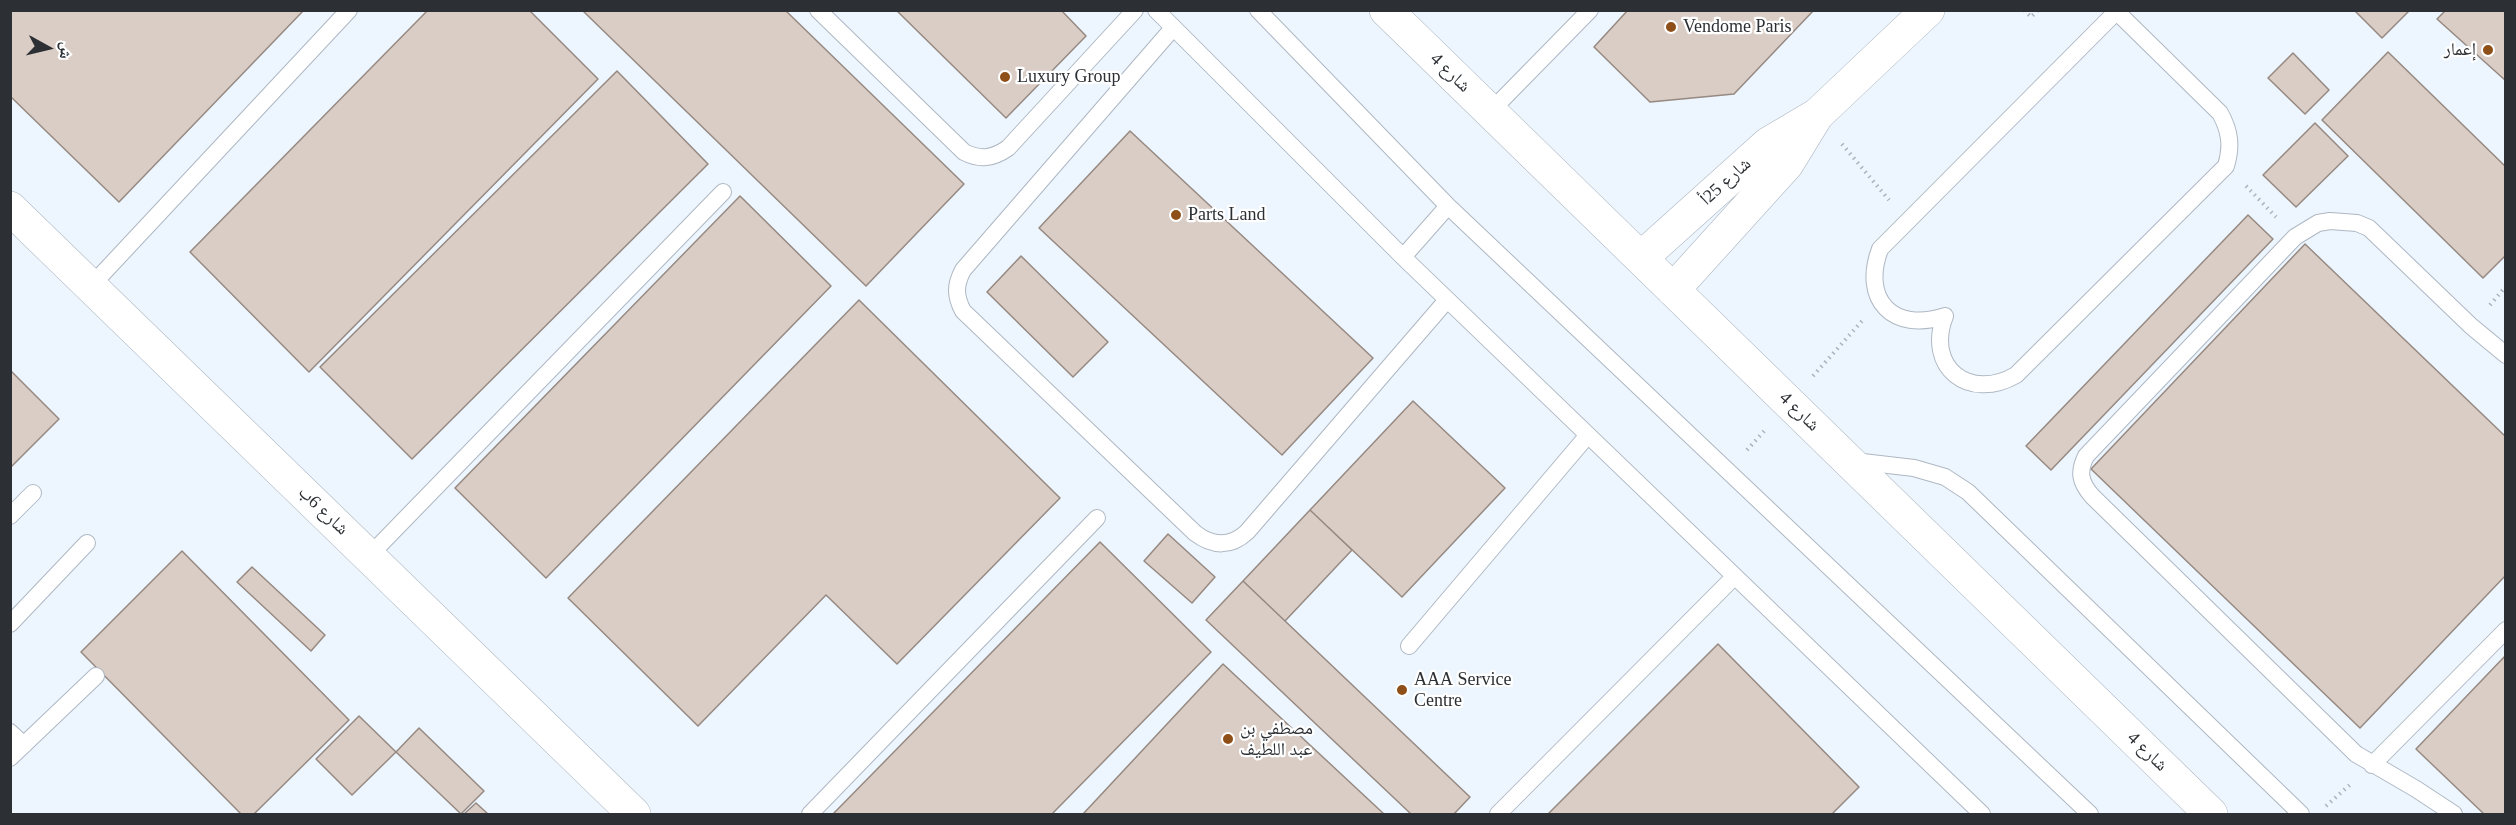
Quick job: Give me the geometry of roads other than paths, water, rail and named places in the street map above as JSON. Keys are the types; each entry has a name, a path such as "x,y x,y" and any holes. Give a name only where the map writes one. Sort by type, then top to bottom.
{"street":[{"name":"شارع 4","path":"1386,10 2211,814"},
{"name":"شارع 25أ","path":"1641,258 1768,144 1817,115 1928,10"},
{"name":"شارع 25أ","path":"1673,290 1787,164 1817,115"},
{"name":"شارع 6ب","path":"10,208 634,814"}],"lane":[{"path":"91,286 349,10"},
{"path":"818,10 964,152 974,157 987,158 998,155 1008,148 1135,10"},
{"path":"1156,10 1402,257 1982,814"},
{"path":"1258,10 1448,206 2090,814"},
{"path":"1490,112 1590,10"},
{"path":"2115,11 2220,113 2226,125 2230,152 2226,166 2016,375 1990,386 1975,385 1962,379 1951,370 1943,357 1939,344 1940,329 1945,316 1927,321 1909,321 1893,314 1880,301 1874,284 1874,266 1880,249 2115,11"},
{"path":"1173,28 963,270 956,291 963,311 1195,534 1212,543 1222,544 1240,539 1247,532 1447,300"},
{"path":"369,556 723,192"},
{"path":"1402,257 1448,206"},
{"path":"2454,814 2416,789 2372,765 2342,741 2092,496 2080,477 2081,465 2086,456 2295,237 2330,220 2350,221 2369,228 2505,355"},
{"path":"1409,646 1588,435"},
{"path":"1849,461 1914,468 1945,477 1968,492 2301,814"},
{"path":"10,516 33,493"},
{"path":"810,814 1097,518"},
{"path":"10,624 87,543"},
{"path":"1498,814 1734,577"},
{"path":"2372,765 2505,630"},
{"path":"10,758 96,676"},
{"path":"10,732 24,745"}],"place":[{"name":"Vendome Paris","path":"1671,27"},
{"name":"إعمار","path":"2488,50"},
{"name":"Luxury Group","path":"1005,77"},
{"name":"Parts Land","path":"1176,215"},
{"name":"AAA Service Centre","path":"1402,690"},
{"name":"مصطفي بن عبد اللطيف","path":"1228,739"}]}
